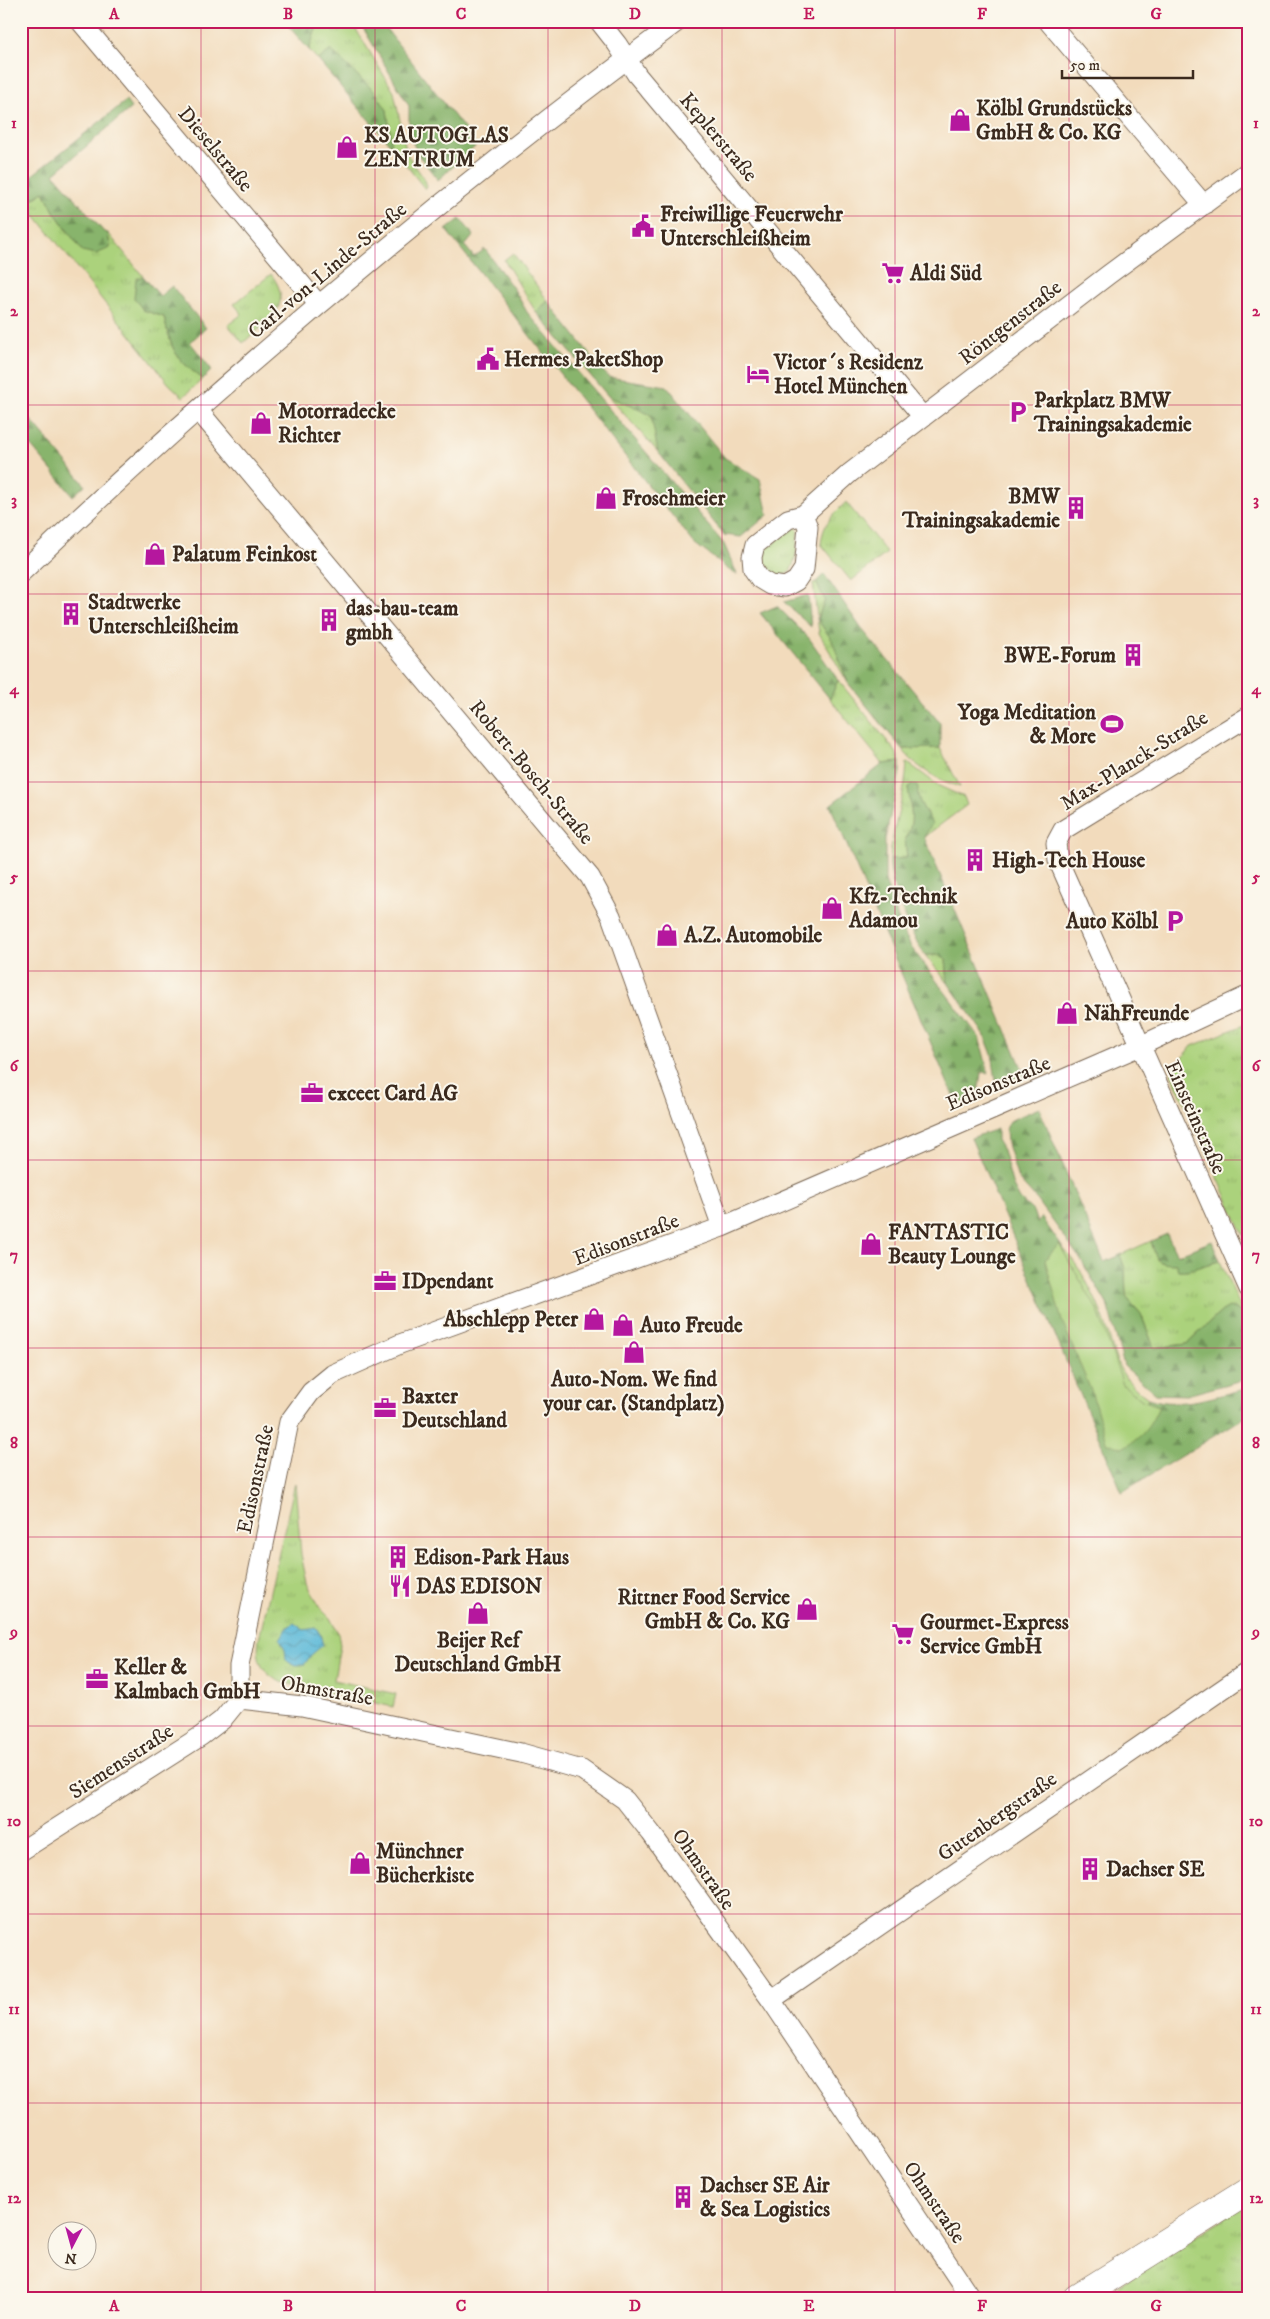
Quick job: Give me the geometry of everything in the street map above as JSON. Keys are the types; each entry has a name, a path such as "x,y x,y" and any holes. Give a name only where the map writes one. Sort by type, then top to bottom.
{"main road":[{"path":"1077,2298 1249,2190"}],"street":[{"name":"Dieselstraße","path":"80,21 318,305"},
{"name":"Keplerstraße","path":"599,21 637,75 923,417"},
{"name":"Carl-von-Linde-Straße","path":"21,574 198,410 318,305 448,198 678,21"},
{"path":"1048,21 1204,205"},
{"name":"Röntgenstraße","path":"803,515 850,474 923,417 1108,275 1249,171"},
{"name":"Robert-Bosch-Straße","path":"198,410 590,877 610,916 722,1226"},
{"name":"Max-Planck-Straße","path":"1140,1046 1058,860 1056,843 1063,830 1249,716"},
{"name":"Edisonstraße","path":"239,1699 239,1666 289,1422 311,1392 333,1374 400,1344 722,1226 1140,1046 1249,995"},
{"name":"Einsteinstraße","path":"1140,1046 1249,1289"},
{"name":"Gutenbergstraße","path":"771,2000 1249,1671"},
{"name":"Siemensstraße","path":"21,1851 201,1736 222,1720 239,1699"},
{"name":"Ohmstraße","path":"239,1699 302,1706 521,1753 582,1770 625,1800 771,2000 972,2298"}],"green space":[{"path":"284,21 311,21 316,29 309,50"},
{"path":"311,21 351,21 394,92 407,154 425,180 427,186 425,189 392,147 387,110 331,51 318,60 309,50 316,29"},
{"path":"359,21 380,21 477,145 438,180 419,156 413,143 409,127 409,106"},
{"path":"331,50 375,92 387,110 392,147 318,60"},
{"path":"126,101 131,108 54,174 104,232 108,233 110,248 96,254 82,251 55,213 44,192 21,205 21,184"},
{"path":"44,192 55,213 82,251 110,248 108,233 143,276 136,279 143,310 164,317 172,346 176,353 186,365 203,379 183,397 169,384 31,210 21,207"},
{"path":"460,219 474,235 465,246 474,257 485,249 515,291 527,312 724,544 737,574 733,573 694,543 446,230"},
{"path":"513,253 548,301 536,312 504,260"},
{"path":"271,274 278,286 279,305 269,321 243,343 228,325 242,314 234,304"},
{"path":"143,276 160,296 172,286 206,328 190,342 212,370 203,379 186,365 176,353 172,346 164,317 143,310 134,298 136,279"},
{"path":"548,301 608,377 667,386 725,458 760,479 768,515 741,537 724,535 658,452 651,415 608,396 536,312"},
{"path":"608,396 652,415 658,452"},
{"path":"21,408 85,485 73,496 21,434"},
{"path":"846,502 887,553 851,581 821,544 826,525"},
{"path":"795,527 798,530 793,565 789,572 784,575 771,573 763,564 764,550"},
{"path":"824,574 861,628 940,723 940,748 902,749 848,683 832,640 817,619 825,600 816,582"},
{"path":"816,582 825,600 817,618 813,583"},
{"path":"808,595 811,627 784,602"},
{"path":"777,606 809,638 838,680 830,699 760,613"},
{"path":"817,620 832,639 848,683 819,633"},
{"path":"838,680 896,752 900,762 883,764 830,699"},
{"path":"940,748 960,787 928,772 914,762 902,749"},
{"path":"900,762 900,772 885,839 885,881 900,924 911,947 979,1037 989,1074 981,1073 978,1095 957,1105 830,805 883,764"},
{"path":"907,762 939,786 964,797 967,805 924,837 927,813 908,787 911,820 905,838 907,858 890,859 893,835 904,786"},
{"path":"912,784 918,787 918,797 932,824 924,837 1025,1075 997,1086 992,1054 984,1034 948,983 946,959 940,955 925,955 907,922 893,881 890,859 907,858 905,838 911,820 908,787"},
{"path":"925,955 940,955 946,959 948,983"},
{"path":"1249,1023 1249,1247 1171,1073 1192,1046"},
{"path":"1039,1108 1104,1262 1120,1255 1125,1269 1126,1297 1141,1314 1154,1348 1187,1344 1222,1311 1229,1307 1236,1309 1249,1320 1249,1378 1187,1395 1156,1394 1124,1366 1107,1304 1081,1260 1038,1201 1018,1179 1007,1144 1006,1130 1009,1121"},
{"path":"997,1129 997,1140 1003,1150 1013,1186 1020,1199 1033,1211 1037,1223 1041,1217 1063,1248 1055,1253 1107,1376 1148,1411 1148,1398 1161,1401 1186,1402 1249,1388 1249,1418 1247,1416 1122,1492 971,1138"},
{"path":"1167,1234 1177,1255 1212,1241 1220,1261 1194,1269 1183,1270 1178,1270 1176,1264 1160,1262 1156,1257 1151,1241"},
{"path":"1151,1241 1157,1260 1176,1264 1178,1267 1196,1267 1220,1261 1244,1315 1236,1309 1222,1311 1187,1344 1154,1348 1141,1314 1126,1297 1125,1269 1120,1255"},
{"path":"1059,1244 1098,1311 1123,1385 1142,1400 1159,1406 1145,1431 1122,1448 1106,1442 1092,1393 1062,1321 1045,1260"},
{"path":"1063,1248 1081,1272 1095,1298 1122,1372 1148,1398 1148,1411 1142,1432 1055,1253"},
{"path":"295,1483 301,1554 307,1583 321,1609 330,1618 338,1633 340,1645 334,1680 396,1694 393,1707 281,1682 264,1670 261,1665 258,1653 259,1639"},
{"path":"1249,2202 1249,2287 1232,2298 1100,2298"}],"water":[{"path":"294,1623 304,1630 316,1628 323,1645 311,1655 304,1665 296,1665 286,1660 285,1649 280,1639 288,1627"}],"place":[{"name":"Kölbl Grundstücks GmbH & Co. KG","path":"960,120"},
{"name":"KS AUTOGLAS ZENTRUM","path":"347,147"},
{"name":"Freiwillige Feuerwehr Unterschleißheim","path":"643,226"},
{"name":"Aldi Süd","path":"893,273"},
{"name":"Hermes PaketShop","path":"488,359"},
{"name":"Victor´s Residenz Hotel München","path":"758,374"},
{"name":"Parkplatz BMW Trainingsakademie","path":"1018,412"},
{"name":"Motorradecke Richter","path":"261,423"},
{"name":"Froschmeier","path":"606,498"},
{"name":"BMW Trainingsakademie","path":"1076,508"},
{"name":"Palatum Feinkost","path":"155,554"},
{"name":"Stadtwerke Unterschleißheim","path":"71,614"},
{"name":"das-bau-team gmbh","path":"329,620"},
{"name":"BWE-Forum","path":"1133,655"},
{"name":"Yoga Meditation & More","path":"1112,724"},
{"name":"High-Tech House","path":"975,860"},
{"name":"Kfz-Technik Adamou","path":"832,908"},
{"name":"Auto Kölbl","path":"1175,921"},
{"name":"A.Z. Automobile","path":"667,935"},
{"name":"NähFreunde","path":"1067,1013"},
{"name":"exceet Card AG","path":"312,1093"},
{"name":"FANTASTIC Beauty Lounge","path":"871,1244"},
{"name":"IDpendant","path":"385,1281"},
{"name":"Abschlepp Peter","path":"594,1319"},
{"name":"Auto Freude","path":"623,1325"},
{"name":"Auto-Nom. We find your car. (Standplatz)","path":"634,1352"},
{"name":"Baxter Deutschland","path":"385,1408"},
{"name":"Edison-Park Haus","path":"398,1557"},
{"name":"DAS EDISON","path":"400,1586"},
{"name":"Rittner Food Service GmbH & Co. KG","path":"807,1609"},
{"name":"Beijer Ref Deutschland GmbH","path":"478,1613"},
{"name":"Gourmet-Express Service GmbH","path":"903,1634"},
{"name":"Keller & Kalmbach GmbH","path":"97,1679"},
{"name":"Münchner Bücherkiste","path":"360,1863"},
{"name":"Dachser SE","path":"1090,1869"},
{"name":"Dachser SE Air & Sea Logistics","path":"683,2197"}]}
